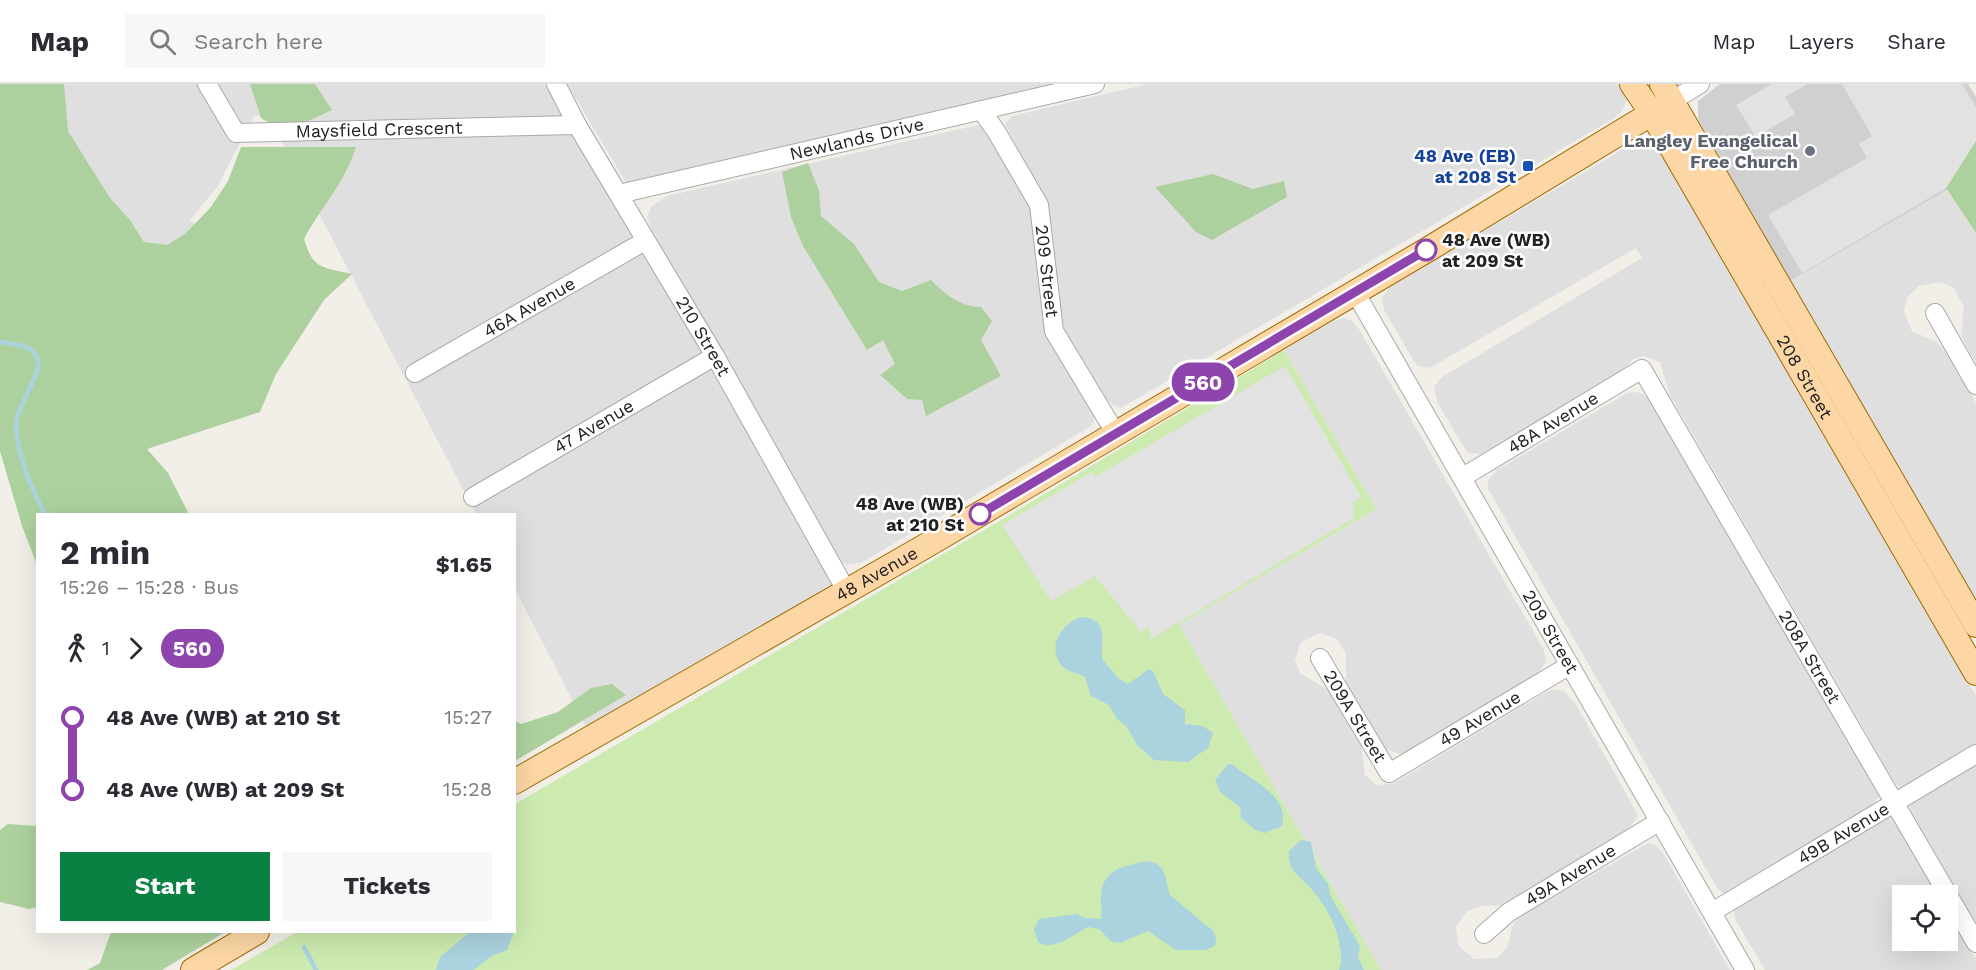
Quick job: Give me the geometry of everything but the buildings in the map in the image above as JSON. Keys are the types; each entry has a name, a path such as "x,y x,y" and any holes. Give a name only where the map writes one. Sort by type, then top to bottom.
{"main road":[{"name":"208 Street","path":"1632,84 1662,99 1976,625"},
{"name":"208 Street","path":"1662,99 1976,673"},
{"name":"48 Avenue","path":"516,781 847,592 1355,292 1662,99"},
{"path":"193,970 255,933"}],"street":[{"name":"Maysfield Crescent","path":"207,84 236,133 577,125"},
{"name":"210 Street","path":"556,84 577,125 645,242 715,356 847,592"},
{"name":"Newlands Drive","path":"619,195 1095,84"},
{"name":"48 Avenue","path":"1662,99 1700,84"},
{"name":"209 Street","path":"981,110 996,130 1040,205 1054,331 1116,434"},
{"name":"46A Avenue","path":"415,373 645,242"},
{"name":"209 Street","path":"1355,292 1745,970"},
{"path":"1935,313 1976,385"},
{"name":"47 Avenue","path":"473,497 715,356"},
{"name":"48A Avenue","path":"1463,477 1642,369"},
{"name":"208A Street","path":"1642,369 1976,943"},
{"name":"209A Street","path":"1320,658 1389,773"},
{"name":"49 Avenue","path":"1389,773 1570,665"},
{"name":"49B Avenue","path":"1712,912 1976,754"},
{"name":"49A Avenue","path":"1484,934 1509,912 1660,821"}],"shaded area":[{"path":"16,84 557,84 841,590 592,738 516,591 516,513 475,513 268,116 254,116 217,187 190,220 234,254 117,247"},
{"path":"567,84 1060,84 627,184"},
{"path":"1148,84 1623,84 1627,99 1622,111 1613,119 1121,408 1113,405 1100,392 1066,337 1057,298 1048,207 1005,124 1012,116"},
{"path":"1720,84 1968,84 1976,97 1976,160 1964,180 1790,281 1698,119 1698,101"},
{"path":"1772,84 1807,84 1785,97 1795,114 1756,137 1736,105"},
{"path":"1842,84 1962,84 1976,107 1976,141 1946,188 1802,273 1768,215 1867,158 1859,144 1872,136"},
{"path":"978,125 986,131 1031,204 1042,297 1094,414 1094,422 1088,428 861,563 847,565 837,560 653,236 647,217 652,206 667,196"},
{"path":"1643,143 1655,147 1664,156 1976,696 1976,744 1906,787 1901,788 1895,783 1670,395 1660,362 1644,356 1633,359 1623,371 1481,454 1469,453 1465,449 1437,402 1434,387 1442,377 1642,258 1636,248 1430,368 1418,366 1414,361 1384,310 1382,298 1390,287 1630,145"},
{"path":"1946,188 1976,233 1976,363 1961,336 1964,307 1954,288 1940,282 1919,286 1907,297 1904,312 1912,331 1938,343 1945,351 1976,403 1976,602 1790,281"},
{"path":"1343,318 1352,321 1359,329 1544,650 1546,662 1537,674 1408,751 1399,754 1385,748 1346,682 1346,654 1337,639 1320,633 1301,642 1295,660 1300,673 1328,690 1361,746 1365,775 1378,786 1396,782 1545,693 1554,689 1564,691 1575,703 1638,815 1629,829 1503,905 1481,906 1467,911 1456,927 1459,946 1474,959 1496,958 1507,948 1512,927 1518,918 1648,843 1657,846 1663,853 1730,970 1381,970 1179,625 1376,509 1284,350 1333,321"},
{"path":"1285,366 1361,497 1353,502 1354,518 1151,639 1149,627 1141,632 1095,576 1051,601 1002,525 1092,472 1095,477"},
{"path":"1639,392 1650,399 1880,795 1873,805 1727,893 1717,888 1488,489 1488,480 1497,470 1627,393"},
{"path":"1976,763 1976,923 1958,892 1958,885 1954,885 1910,809 1912,802"},
{"path":"1887,817 1894,820 1933,885 1892,885 1892,951 1958,951 1958,928 1976,959 1976,970 1765,970 1735,919 1734,908"}],"green space":[{"path":"0,84 64,84 68,131 110,198 130,220 144,242 167,245 185,234 211,207 228,181 241,147 356,147 346,172 304,239 315,262 326,268 352,274 324,300 276,374 260,412 147,449 168,473 188,513 36,513 36,562 22,526 0,451"},
{"path":"250,84 315,84 332,110 284,132 261,118"},
{"path":"1976,141 1976,233 1946,188"},
{"path":"808,163 819,191 821,216 854,244 879,282 902,291 931,280 953,299 981,307 992,321 981,340 1001,376 926,416 922,400 907,399 880,375 895,364 883,340 867,350 803,246 791,217 782,172"},
{"path":"1213,174 1253,189 1284,181 1287,197 1212,240 1196,232 1155,187"},
{"path":"1284,350 1376,509 1179,625 1381,970 231,970 295,933 516,933 516,803 998,522"},
{"path":"612,684 626,695 516,760 516,722 521,724 558,712 591,688"},
{"path":"8,824 36,826 36,907 29,909 0,902 0,830"},
{"path":"111,933 223,933 162,970 87,970 100,963"}],"water":[{"path":"1082,617 1092,619 1101,628 1103,660 1119,679 1128,684 1149,669 1153,671 1163,694 1185,710 1185,724 1203,726 1213,733 1208,748 1188,762 1154,760 1137,745 1127,727 1117,719 1109,705 1091,696 1085,677 1065,669 1058,660 1056,645 1058,637 1068,624"},
{"path":"1228,764 1232,764 1267,789 1274,797 1283,815 1282,826 1265,833 1255,830 1241,818 1240,807 1220,792 1215,780"},
{"path":"1301,840 1311,842 1316,868 1328,884 1331,897 1360,946 1358,957 1364,970 1339,970 1341,953 1333,922 1319,898 1290,865 1289,851"},
{"path":"1147,861 1159,865 1162,869 1170,895 1213,931 1216,938 1215,946 1205,950 1176,950 1148,931 1120,943 1112,942 1099,929 1088,927 1051,945 1038,942 1034,929 1039,919 1077,914 1085,918 1101,919 1101,895 1106,879 1117,870"},
{"path":"469,933 514,933 507,950 490,957 474,970 436,970 440,957"}],"waterway":[{"path":"0,342 16,344 31,350 37,357 37,372 20,409 16,427 19,450 26,472 44,513"},
{"path":"304,947 316,970"}],"bus line":[{"name":"560","path":"980,514 1426,250"}],"place":[{"name":"Langley Evangelical Free Church","path":"1810,151"},
{"name":"48 Ave (EB) at 208 St","path":"1528,166"},
{"name":"48 Ave (WB) at 209 St","path":"1426,250"},
{"name":"48 Ave (WB) at 210 St","path":"980,514"}]}
